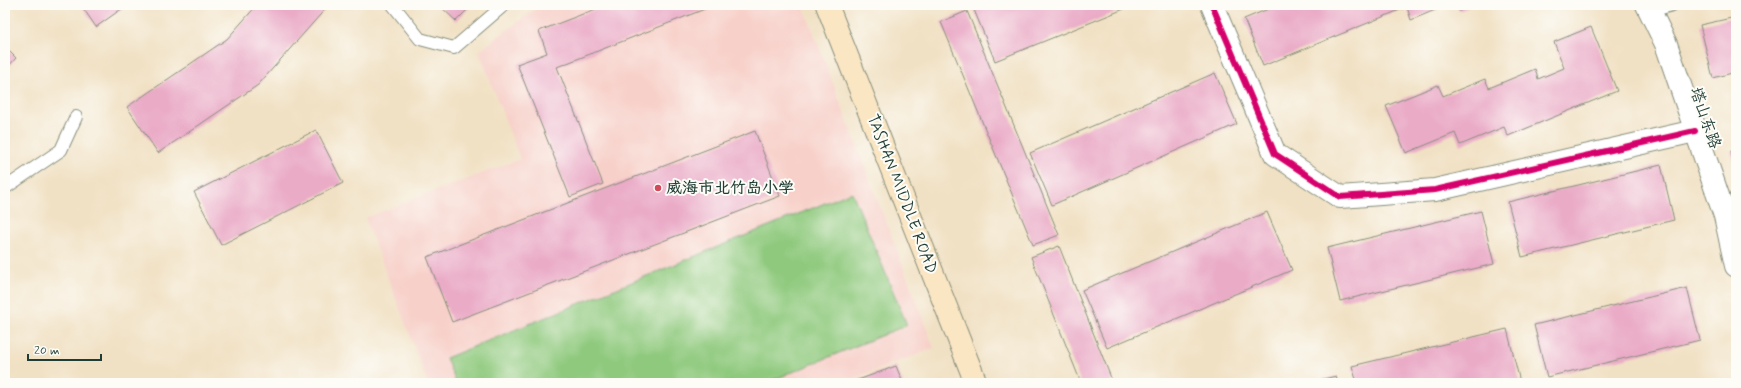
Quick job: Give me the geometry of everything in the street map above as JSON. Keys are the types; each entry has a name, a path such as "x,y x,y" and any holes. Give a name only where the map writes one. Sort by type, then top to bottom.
{"main road":[{"name":"TASHAN MIDDLE ROAD","path":"828,5 976,383"}],"street":[{"path":"1212,5 1275,154 1340,197 1435,190 1696,131"},
{"name":"塔山东路","path":"1649,8 1666,44 1725,216 1736,266"}],"lane":[{"path":"393,5 420,39 454,48 504,5"},
{"path":"1649,8 1672,5"},
{"path":"5,188 61,150 76,117"}],"shaded area":[{"name":"威海市北竹岛小学","path":"541,5 803,5 934,348 842,383 428,383 365,218 520,159 479,51"}],"green space":[{"path":"852,192 907,325 766,383 456,383 446,358"}],"building":[{"path":"81,5 127,5 96,27"},
{"path":"257,5 328,6 258,85 158,153 127,107 227,39"},
{"path":"439,5 472,5 456,21"},
{"path":"606,5 715,5 557,67 603,184 570,197 517,64 547,53 539,31"},
{"path":"972,5 1134,5 995,61"},
{"path":"1278,5 1447,5 1411,20 1407,7 1263,66 1244,19"},
{"path":"1457,5 1473,5 1459,11"},
{"path":"967,11 1059,235 1033,245 941,22"},
{"path":"1736,17 1736,72 1713,78 1700,25"},
{"path":"1591,27 1617,91 1508,136 1504,127 1460,145 1455,133 1406,153 1386,106 1438,85 1443,96 1485,79 1489,88 1535,69 1538,79 1564,68 1554,42"},
{"path":"5,47 16,58 5,70"},
{"path":"1215,73 1237,124 1052,205 1030,153"},
{"path":"316,130 343,183 221,245 194,192"},
{"path":"755,131 780,196 452,322 427,257"},
{"path":"1736,150 1736,169 1735,169 1731,151"},
{"path":"1661,165 1674,220 1522,257 1508,202"},
{"path":"1481,211 1494,264 1340,301 1327,248"},
{"path":"1267,212 1292,270 1107,348 1082,290"},
{"path":"1059,246 1113,383 1081,383 1031,257"},
{"path":"1687,288 1700,340 1547,377 1534,325"},
{"path":"1507,329 1520,382 1357,383 1352,366"},
{"path":"896,366 903,383 850,383"},
{"path":"1336,376 1338,383 1311,383 1311,382"}],"cycle path":[{"path":"1212,5 1275,154 1340,197 1435,190 1695,131"}],"place":[{"name":"威海市北竹岛小学","path":"658,188"}]}
